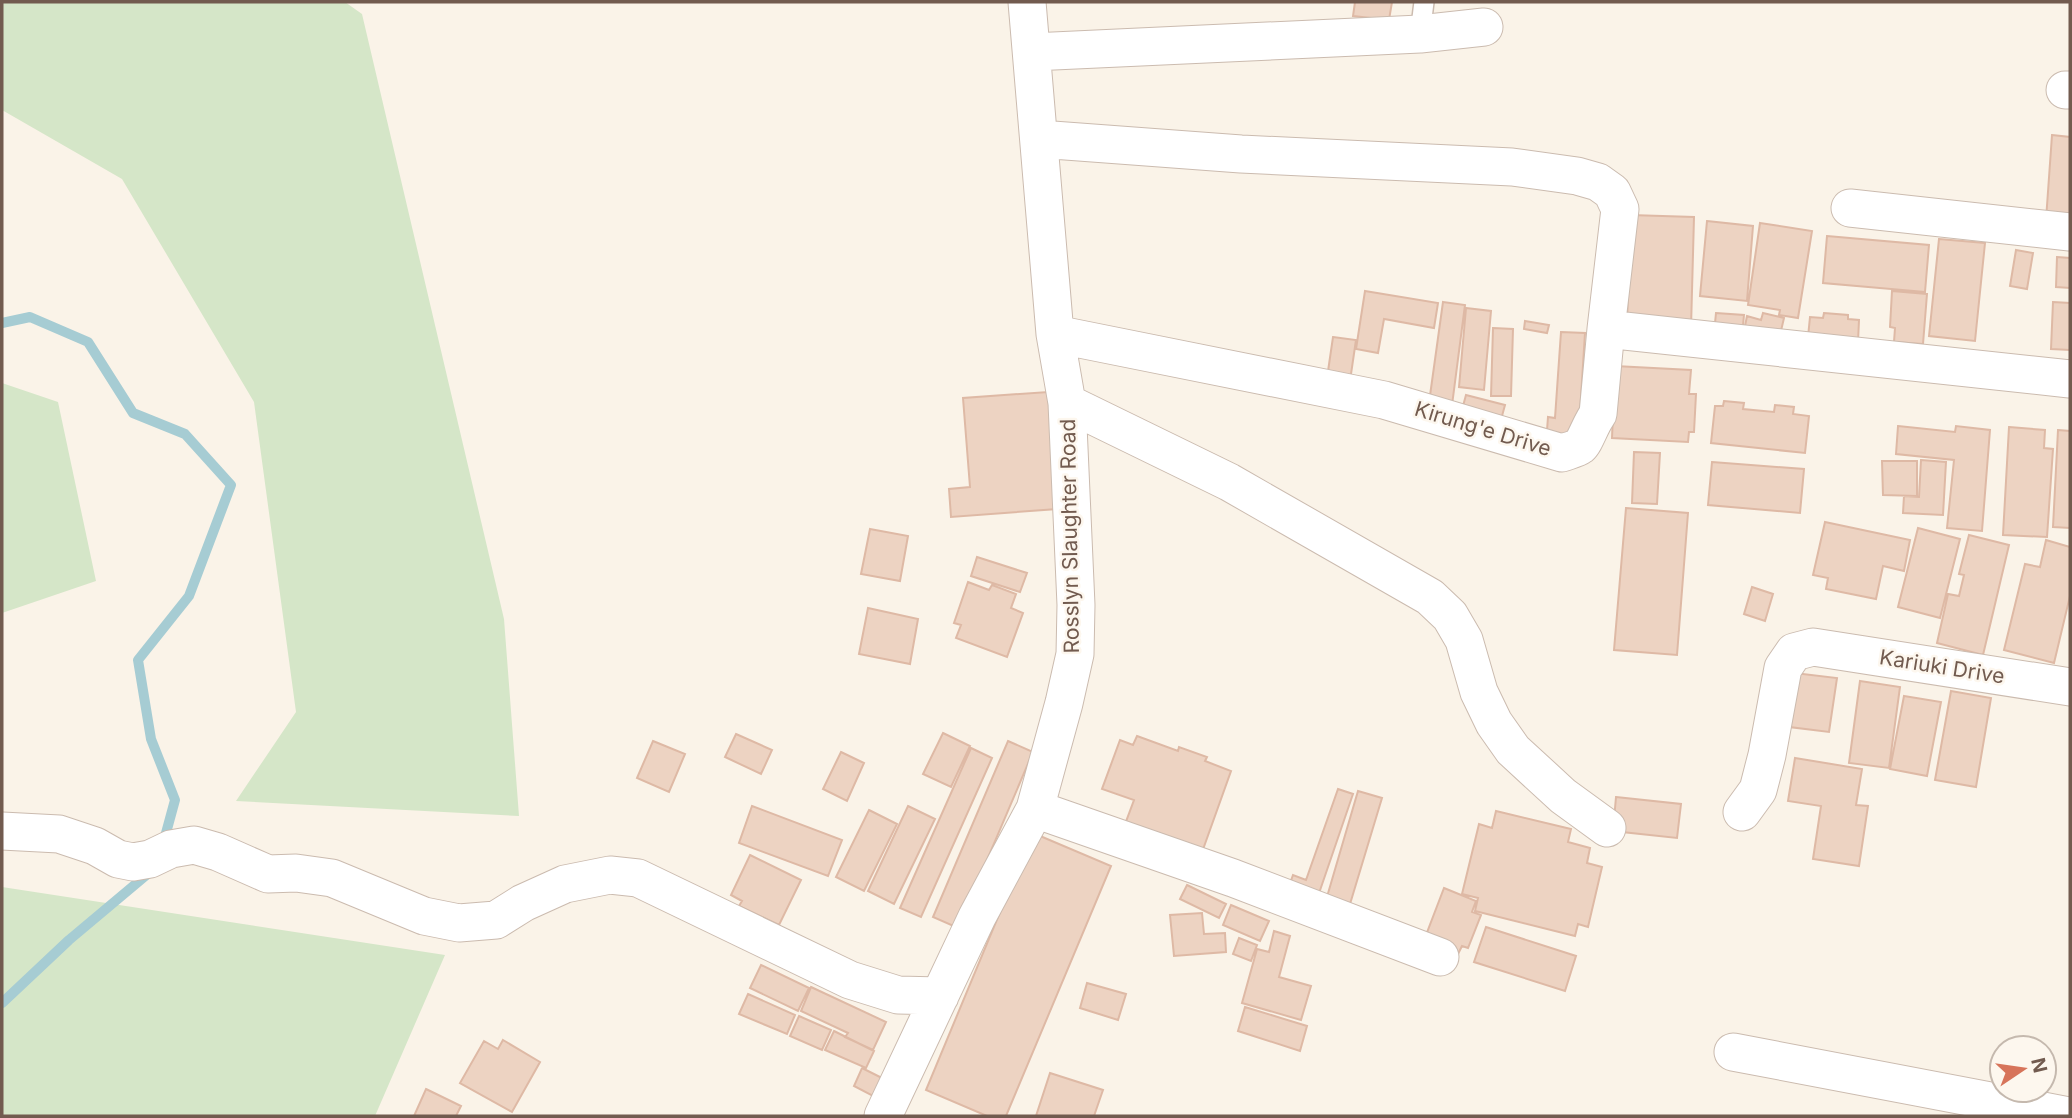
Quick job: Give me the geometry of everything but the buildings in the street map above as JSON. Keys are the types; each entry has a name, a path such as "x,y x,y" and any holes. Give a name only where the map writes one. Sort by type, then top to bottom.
{"street":[{"name":"Rosslyn Slaughter Road","path":"896,1112 940,996 977,917 1035,809 1075,654 1076,605 1067,403 1055,334 1027,2"},
{"path":"1032,52 1422,18 1485,26"},
{"name":"Kirung'e Drive","path":"1039,139 1512,167 1577,176 1598,182 1612,192 1620,209 1598,414 1589,425 1580,446 1562,453 1384,400 1055,334"},
{"path":"1850,208 2070,232"},
{"path":"1606,329 2070,379"},
{"path":"1067,403 1229,482 1430,597 1450,616 1464,640 1479,692 1494,723 1513,750 1563,796 1607,828"},
{"name":"Kariuki Drive","path":"1742,812 1758,790 1783,668 1794,652 1813,647 2070,687"},
{"path":"1035,809 1233,878 1440,957"},
{"path":"2,831 59,834 95,845 118,859 133,862 150,859 171,849 194,845 218,852 268,874 296,873 332,878 424,916 459,923 496,920 523,903 565,884 610,875 638,878 850,980 898,995 940,996"},
{"path":"1734,1052 2069,1116"}],"green space":[{"path":"2,2 345,2 362,14 504,619 519,816 236,801 296,712 254,402 122,179 2,110"},
{"path":"2,383 58,402 96,581 2,613"},
{"path":"2,887 445,955 375,1116 2,1116"}],"waterway":[{"path":"2,323 30,317 88,342 133,413 185,434 231,485 189,596 138,660 151,739 175,800 163,844"},
{"path":"2,1003 69,940 150,872"}]}
